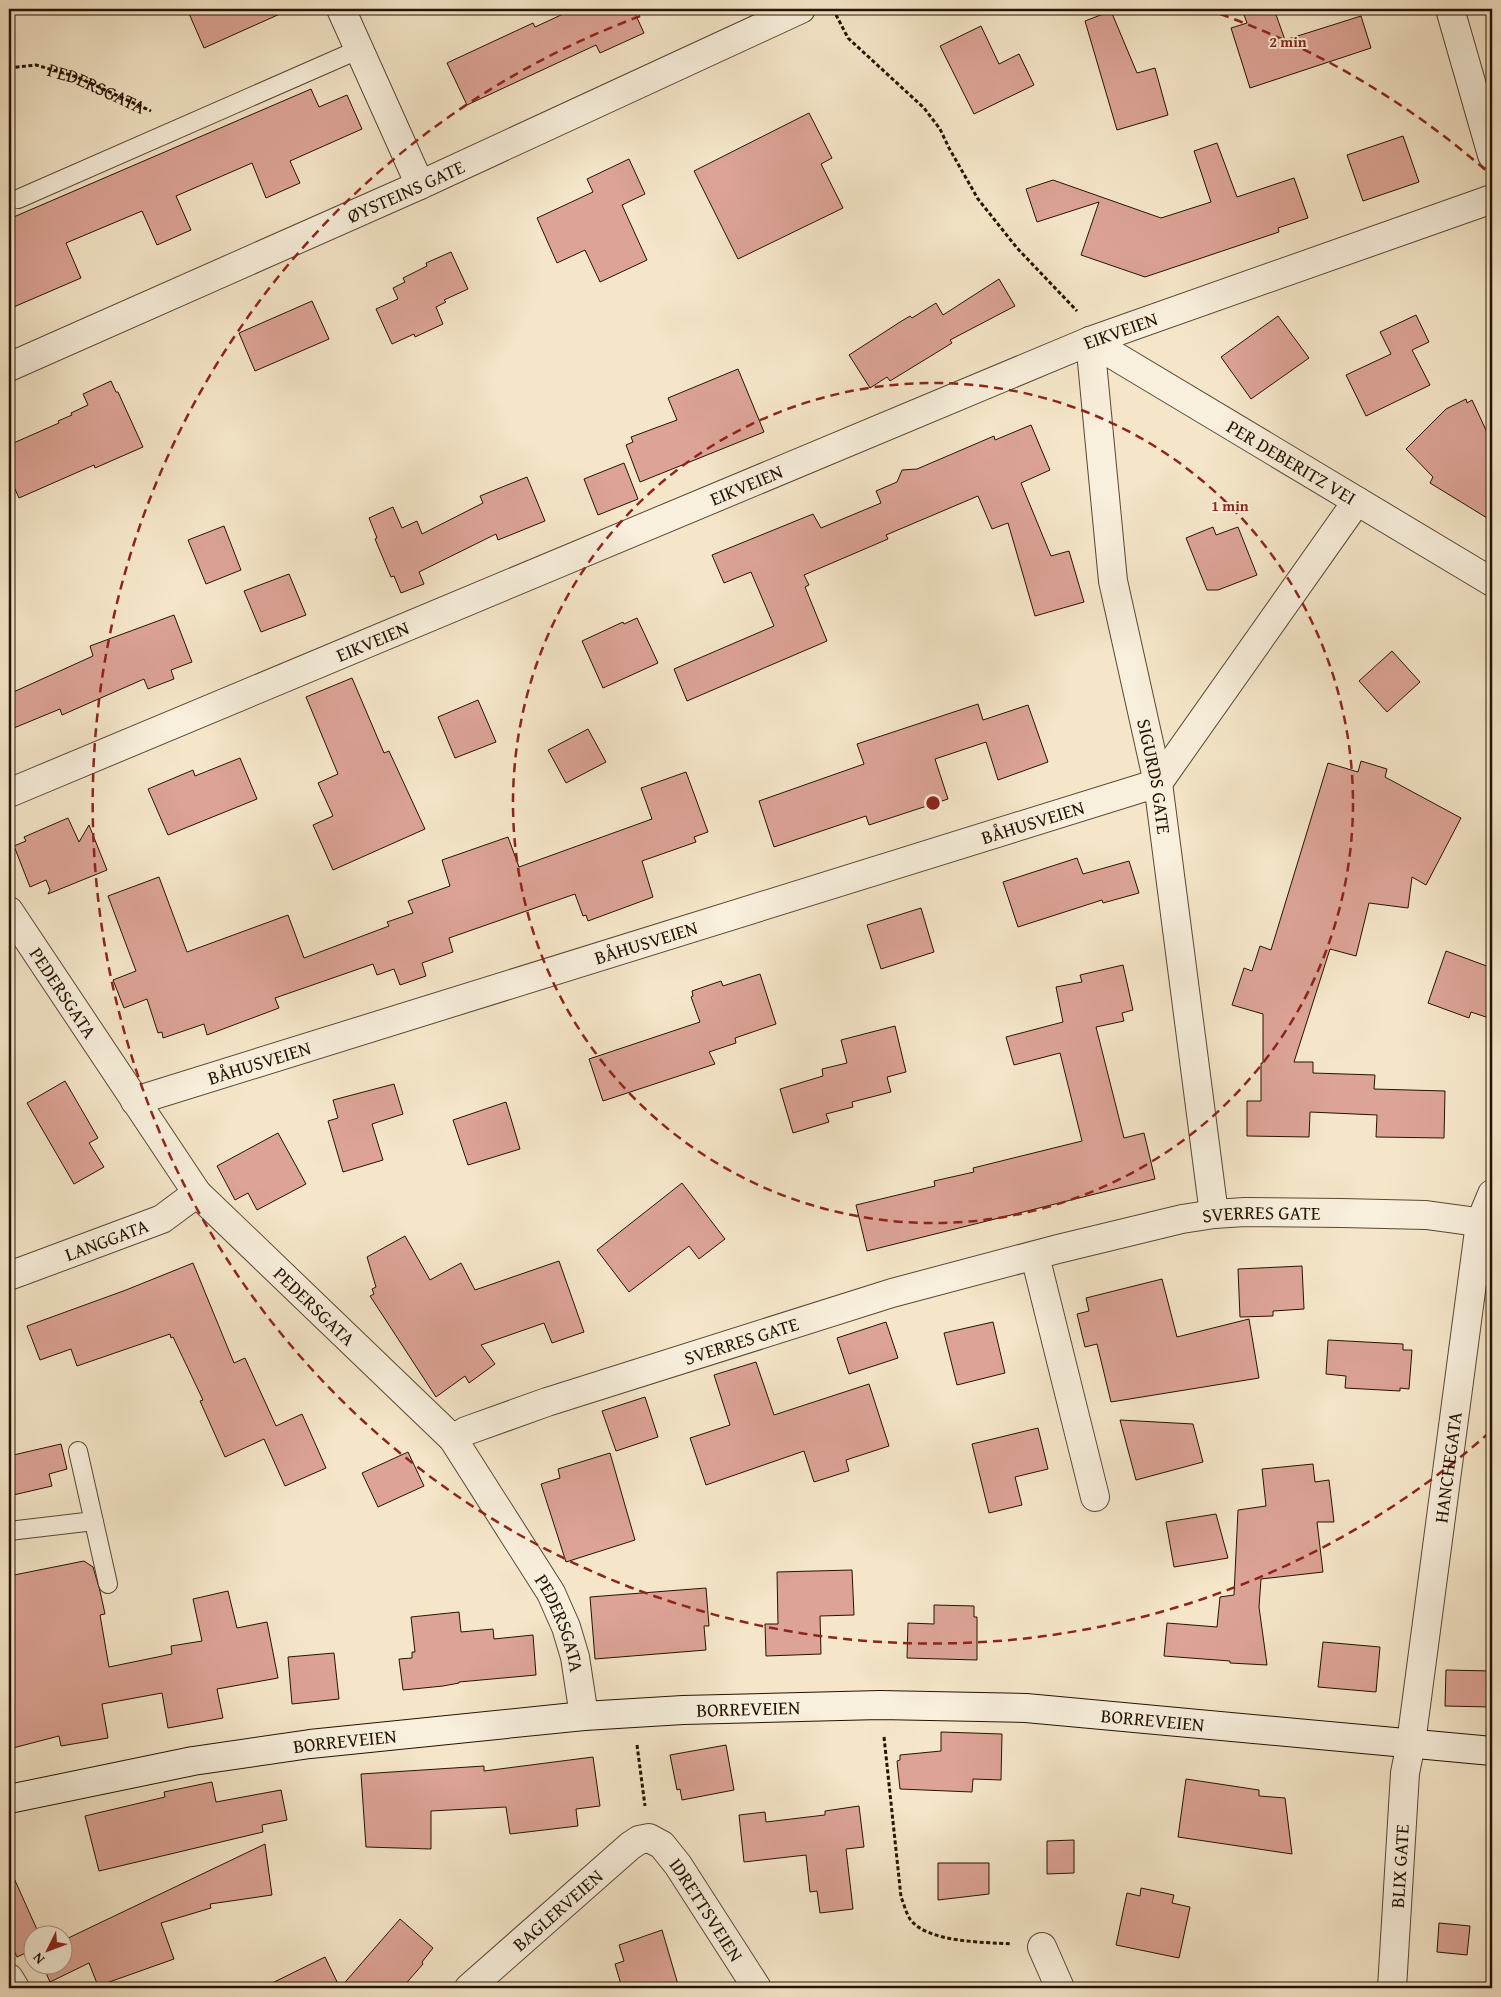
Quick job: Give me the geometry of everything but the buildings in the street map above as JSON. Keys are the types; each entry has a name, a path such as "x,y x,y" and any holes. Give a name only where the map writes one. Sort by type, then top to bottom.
{"street":[{"path":"341,9 420,185"},
{"name":"ØYSTEINS GATE","path":"9,367 420,185 801,9"},
{"path":"1450,9 1492,155"},
{"name":"EIKVEIEN","path":"9,793 1090,341 1492,200"},
{"name":"PER DEBERITZ VEI","path":"1090,341 1492,582"},
{"name":"SIGURDS GATE","path":"1090,341 1113,581 1158,783 1214,1214"},
{"path":"1158,783 1357,501"},
{"name":"BÅHUSVEIEN","path":"135,1101 1158,783"},
{"name":"PEDERSGATA","path":"9,911 196,1193 452,1440 551,1593 566,1627 575,1657 584,1716"},
{"name":"LANGGATA","path":"9,1276 162,1219 196,1193"},
{"name":"HANCHEGATA","path":"1411,1744 1486,1224 1492,1194"},
{"name":"SVERRES GATE","path":"452,1440 466,1431 651,1368 892,1293 1182,1219 1245,1212 1415,1214 1486,1224"},
{"path":"1035,1256 1095,1497"},
{"name":"BORREVEIEN","path":"9,1800 193,1761 310,1744 632,1712 880,1705 1026,1708 1492,1750"},
{"name":"BLIX GATE","path":"1392,1988 1405,1774 1411,1744"},
{"name":"BAGLERVEIEN","path":"469,1988 630,1846 640,1840 649,1838"},
{"name":"IDRETTSVEIEN","path":"649,1838 662,1845 678,1865 757,1988"},
{"path":"1042,1947 1060,1988"},
{"path":"9,1978 15,1988"}],"lane":[{"path":"18,199 360,49"},
{"path":"78,1452 108,1584"},
{"path":"9,1531 94,1521"}],"path":[{"path":"833,9 848,38 924,108 940,129 948,148 978,199 1017,248 1079,313"},
{"name":"PEDERSGATA","path":"9,68 36,65 77,77 183,126"},
{"path":"880,1705 901,1897 910,1919 920,1927 936,1935 956,1939 1042,1947"},
{"path":"632,1712 649,1838"}]}
